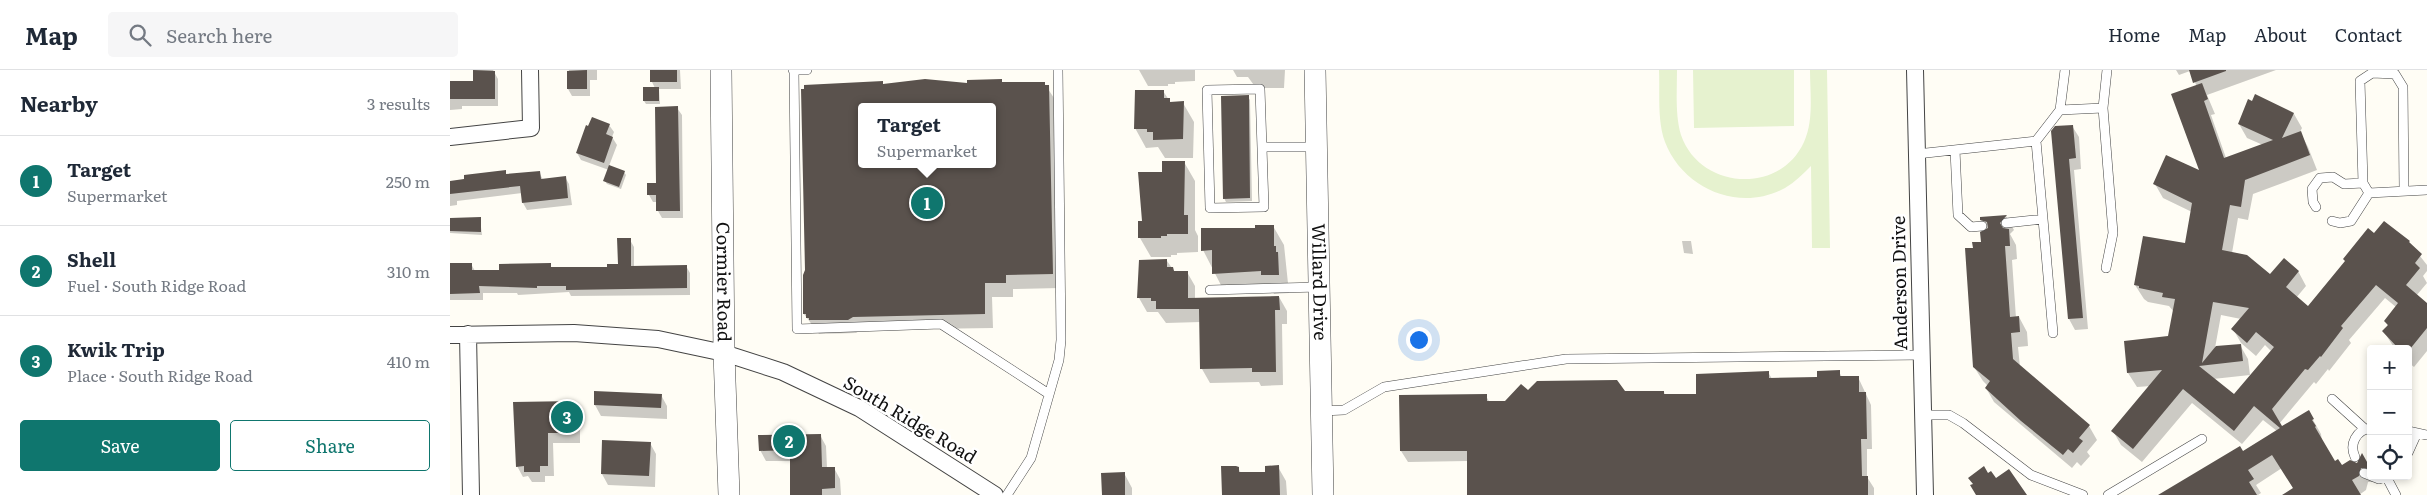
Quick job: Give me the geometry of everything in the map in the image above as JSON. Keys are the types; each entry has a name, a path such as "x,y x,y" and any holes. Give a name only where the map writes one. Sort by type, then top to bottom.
{"street":[{"path":"450,137 531,128 530,70"},
{"name":"Cormier Road","path":"721,70 724,352 729,495"},
{"name":"Willard Drive","path":"1315,70 1323,495"},
{"name":"Anderson Drive","path":"1915,70 1926,495"},
{"name":"South Ridge Road","path":"450,335 574,332 658,339 724,352 783,372 859,408 996,494"},
{"path":"468,334 471,495"}],"lane":[{"path":"807,70 794,70 797,329 941,324 1049,394"},
{"path":"996,494 1031,458 1059,360 1062,340 1058,70"},
{"path":"2053,333 2036,141 2060,110 2065,70"},
{"path":"2106,268 2113,233 2103,108 2107,70"},
{"path":"2369,193 2363,183 2360,81 2372,73 2395,74 2403,87 2404,190"},
{"path":"1260,89 1262,147 1264,207 1210,208 1207,90 1260,89"},
{"path":"2060,110 2103,108"},
{"path":"1917,154 2036,141"},
{"path":"1262,147 1316,147"},
{"path":"1955,150 1958,215 1970,227 1982,226"},
{"path":"2316,207 2313,202 2312,189 2320,178 2334,177 2344,184 2363,183"},
{"path":"2369,193 2427,190"},
{"path":"2332,221 2340,223 2351,220 2369,193"},
{"path":"2006,223 2043,220"},
{"path":"1210,290 1320,287"},
{"path":"1321,410 1344,410 1384,387 1566,359 1922,355"},
{"path":"2332,399 2367,427"},
{"path":"1924,415 1949,415 1963,423 2031,476 2083,495"},
{"path":"2355,458 2353,443 2357,435 2367,429"},
{"path":"2412,432 2427,435"},
{"path":"2108,495 2202,439"},
{"path":"2389,480 2396,495"}],"green space":[{"path":"1659,70 1677,70 1679,127 1681,135 1691,153 1705,167 1722,175 1741,179 1760,178 1777,171 1793,159 1804,142 1809,125 1811,106 1810,70 1827,70 1830,248 1812,248 1811,166 1796,181 1785,188 1768,195 1750,198 1732,197 1715,192 1699,184 1685,173 1673,158 1662,134"},
{"path":"1693,70 1794,70 1794,126 1694,128"}],"building":[{"path":"473,70 495,71 495,99 450,99 450,81 473,81"},
{"path":"587,70 587,89 567,89 567,71"},
{"path":"650,70 677,70 677,82 650,82"},
{"path":"2189,70 2226,70 2226,71 2193,83"},
{"path":"925,79 967,83 967,80 1002,79 1002,82 1045,82 1045,85 1049,85 1053,274 1006,275 1006,283 985,283 985,314 853,317 848,320 809,320 809,318 806,318 806,314 803,314 803,275 805,270 801,89 804,89 804,85 883,81 883,84"},
{"path":"2202,83 2208,99 2204,101 2224,158 2273,140 2238,124 2248,99 2252,101 2255,94 2294,113 2282,138 2301,131 2310,155 2245,180 2241,207 2230,205 2222,250 2247,255 2270,274 2284,258 2299,271 2286,287 2308,306 2345,261 2343,259 2368,228 2374,233 2384,221 2410,241 2422,254 2415,263 2420,268 2406,285 2427,303 2427,328 2412,347 2412,345 2395,345 2382,331 2388,325 2384,321 2398,303 2376,285 2341,326 2343,328 2321,357 2308,370 2305,369 2272,409 2282,426 2309,410 2314,419 2312,420 2315,427 2335,461 2338,459 2342,465 2350,460 2357,463 2362,453 2367,462 2367,469 2361,468 2359,476 2352,480 2361,495 2282,495 2293,488 2272,455 2248,470 2254,479 2249,482 2257,495 2158,495 2240,446 2243,451 2280,428 2254,406 2234,431 2183,389 2133,449 2111,431 2162,370 2127,373 2124,341 2168,336 2175,299 2162,297 2163,293 2139,288 2139,286 2134,285 2143,236 2185,243 2192,203 2153,184 2166,155 2199,170 2171,94","holes":["2213,302 2249,308 2231,329 2247,343 2256,332 2274,347 2234,394 2199,366 2243,361 2241,344 2216,346 2202,363"]},
{"path":"643,87 659,87 659,101 643,101"},
{"path":"1135,90 1164,90 1164,98 1170,98 1170,102 1184,101 1183,139 1153,140 1153,132 1147,132 1147,129 1134,129"},
{"path":"1249,95 1250,198 1223,199 1221,96"},
{"path":"678,106 680,211 656,211 656,195 647,195 647,183 656,183 655,107"},
{"path":"592,117 610,124 606,134 613,137 604,163 576,153 586,125 588,126"},
{"path":"2073,125 2076,158 2069,159 2083,318 2068,319 2051,131 2055,126"},
{"path":"1162,161 1185,161 1184,215 1188,215 1188,234 1167,234 1167,236 1161,236 1161,238 1138,238 1138,221 1142,221 1138,172 1162,172"},
{"path":"609,165 625,171 619,187 603,181"},
{"path":"506,170 506,174 540,171 541,179 566,176 568,198 522,203 520,186 450,194 450,181 464,179 464,175"},
{"path":"2007,215 2000,223 2003,228 2009,229 2010,246 2005,246 2010,317 2019,316 2020,332 2011,333 2013,359 2090,425 2079,438 2083,441 2073,453 2068,449 2063,455 2021,421 1985,388 1990,381 1973,367 1965,248 1973,248 1972,242 1981,242 1980,232 1988,228 1987,222 1980,220 1980,217"},
{"path":"481,217 481,232 450,231 450,218"},
{"path":"1255,225 1274,225 1274,246 1276,246 1276,252 1278,252 1279,275 1261,275 1261,271 1212,274 1212,250 1201,251 1201,228 1255,228"},
{"path":"617,238 631,238 631,266 687,265 687,288 566,290 566,286 537,286 537,288 479,286 480,293 450,294 450,263 472,263 472,270 499,270 499,264 551,263 551,267 607,267 607,264 618,264"},
{"path":"1167,259 1167,267 1173,267 1174,271 1188,271 1188,298 1279,296 1280,310 1275,310 1276,372 1252,372 1252,368 1200,369 1199,309 1156,309 1156,301 1151,301 1151,298 1137,298 1139,260"},
{"path":"1840,370 1840,376 1859,376 1859,392 1866,392 1867,439 1861,439 1862,476 1868,476 1868,495 1467,495 1467,451 1400,451 1399,395 1487,394 1487,401 1505,401 1521,384 1528,390 1537,381 1617,380 1625,391 1664,391 1664,394 1696,394 1696,374 1769,371 1769,378 1817,377 1817,371"},
{"path":"594,391 662,394 661,408 594,405"},
{"path":"575,401 575,433 548,433 548,466 540,466 540,472 524,472 524,466 516,467 513,402"},
{"path":"821,434 822,467 835,467 835,488 822,489 822,495 790,495 790,450 759,451 758,435"},
{"path":"602,440 651,442 649,476 601,474"},
{"path":"1279,465 1280,495 1222,495 1221,466 1239,467 1239,472 1265,472 1265,466"},
{"path":"1984,466 1988,473 1991,471 1996,478 2009,469 2027,495 1976,495 1970,485 1973,484 1968,478"},
{"path":"1125,472 1125,495 1102,495 1101,473"}],"place":[{"name":"Target","path":"927,203"},
{"name":"Kwik Trip","path":"567,417"},
{"name":"Shell","path":"789,441"}]}
